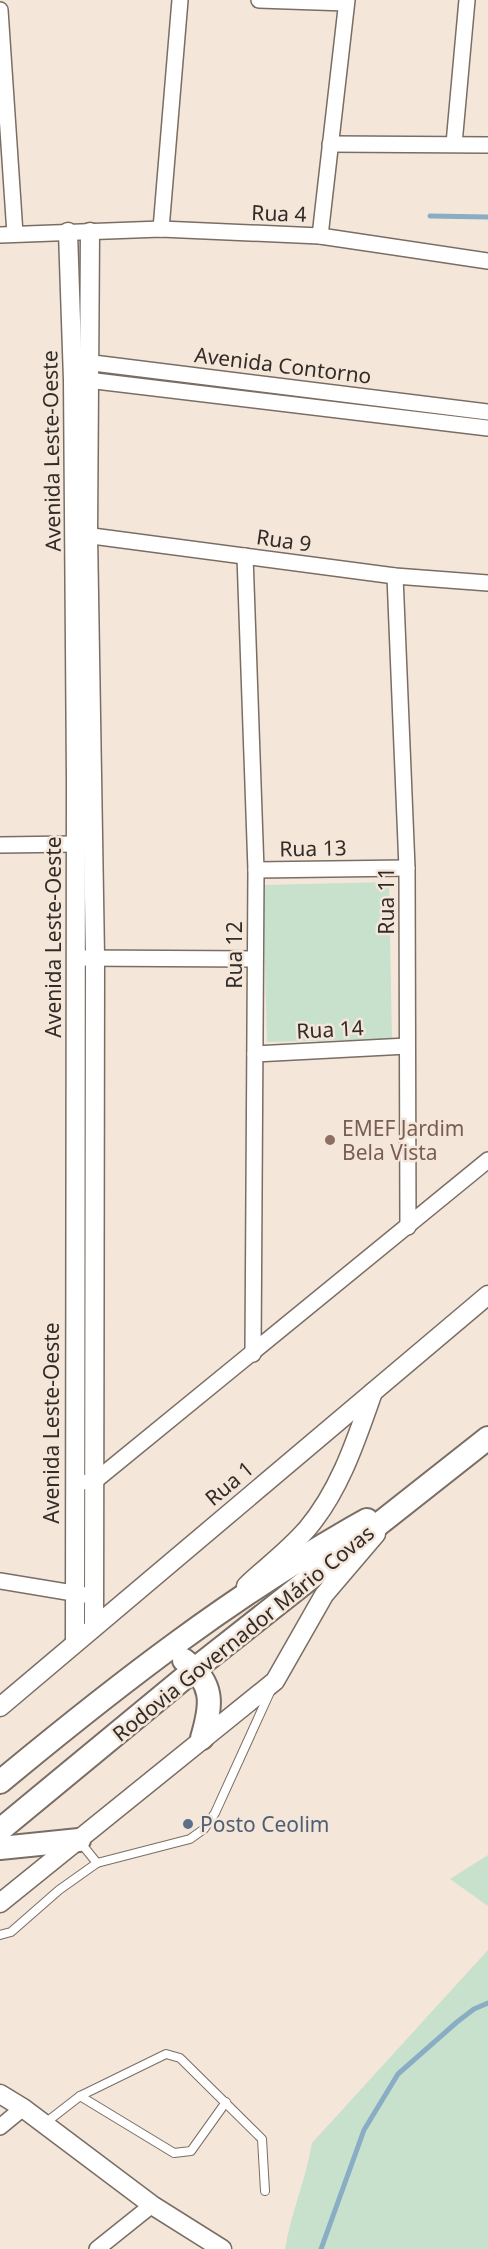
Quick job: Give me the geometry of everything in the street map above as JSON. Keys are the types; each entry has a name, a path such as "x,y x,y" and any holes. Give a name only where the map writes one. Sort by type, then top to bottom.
{"main road":[{"name":"Rodovia Governador Mário Covas","path":"0,1830 195,1669 488,1438"},
{"path":"0,1782 159,1655 320,1546 433,1482"},
{"path":"159,1655 179,1657 195,1669 209,1690 209,1714 202,1738"},
{"path":"0,1848 79,1840"}],"street":[{"path":"161,229 180,0"},
{"path":"259,0 346,2 320,236"},
{"path":"454,144 467,0"},
{"path":"0,10 7,234"},
{"path":"330,144 488,145"},
{"name":"Rua 4","path":"7,234 161,229 320,236 488,261"},
{"name":"Avenida Leste-Oeste","path":"68,232 81,370"},
{"name":"Avenida Leste-Oeste","path":"75,1642 73,1593 76,958 74,844 81,534 81,370 90,232"},
{"name":"Avenida Contorno","path":"81,370 488,412"},
{"name":"Avenida Contorno","path":"81,370 488,428"},
{"name":"Avenida Leste-Oeste","path":"81,534 95,957 94,1625"},
{"name":"Rua 9","path":"81,534 395,576 488,583"},
{"name":"Rua 12","path":"245,556 256,870 253,1354"},
{"name":"Rua 11","path":"395,576 407,868 408,1227"},
{"path":"0,845 74,844"},
{"name":"Rua 13","path":"256,870 407,868"},
{"path":"76,958 255,959"},
{"name":"Rua 14","path":"255,1054 407,1046"},
{"path":"73,1483 94,1481 253,1354 488,1160"},
{"name":"Rua 1","path":"0,1707 94,1625 488,1295"},
{"path":"204,1624 306,1530 327,1501 350,1458 374,1391"},
{"path":"0,1903 275,1681 324,1595 397,1510"},
{"path":"0,1581 94,1596"},
{"path":"0,2094 23,2108 152,2205 222,2249"},
{"path":"0,2127 23,2108"},
{"path":"97,2249 152,2205"}],"lane":[{"path":"0,1935 10,1932 59,1890 97,1863 190,1839 204,1830 215,1813 275,1681"},
{"path":"79,1840 97,1863"},
{"path":"44,2124 80,2096 166,2054 180,2058 262,2139 265,2191"},
{"path":"80,2096 174,2153 191,2151 226,2102"}],"green space":[{"path":"389,882 392,1039 267,1042 263,885"},
{"path":"488,1855 488,1906 450,1879"},
{"path":"488,1950 488,2249 285,2249 312,2143"}],"waterway":[{"path":"430,216 488,217"},
{"path":"321,2249 364,2130 398,2074 457,2022 474,2009 488,2003"}],"place":[{"name":"EMEF Jardim Bela Vista","path":"330,1140"},
{"name":"Posto Ceolim","path":"188,1824"}]}
